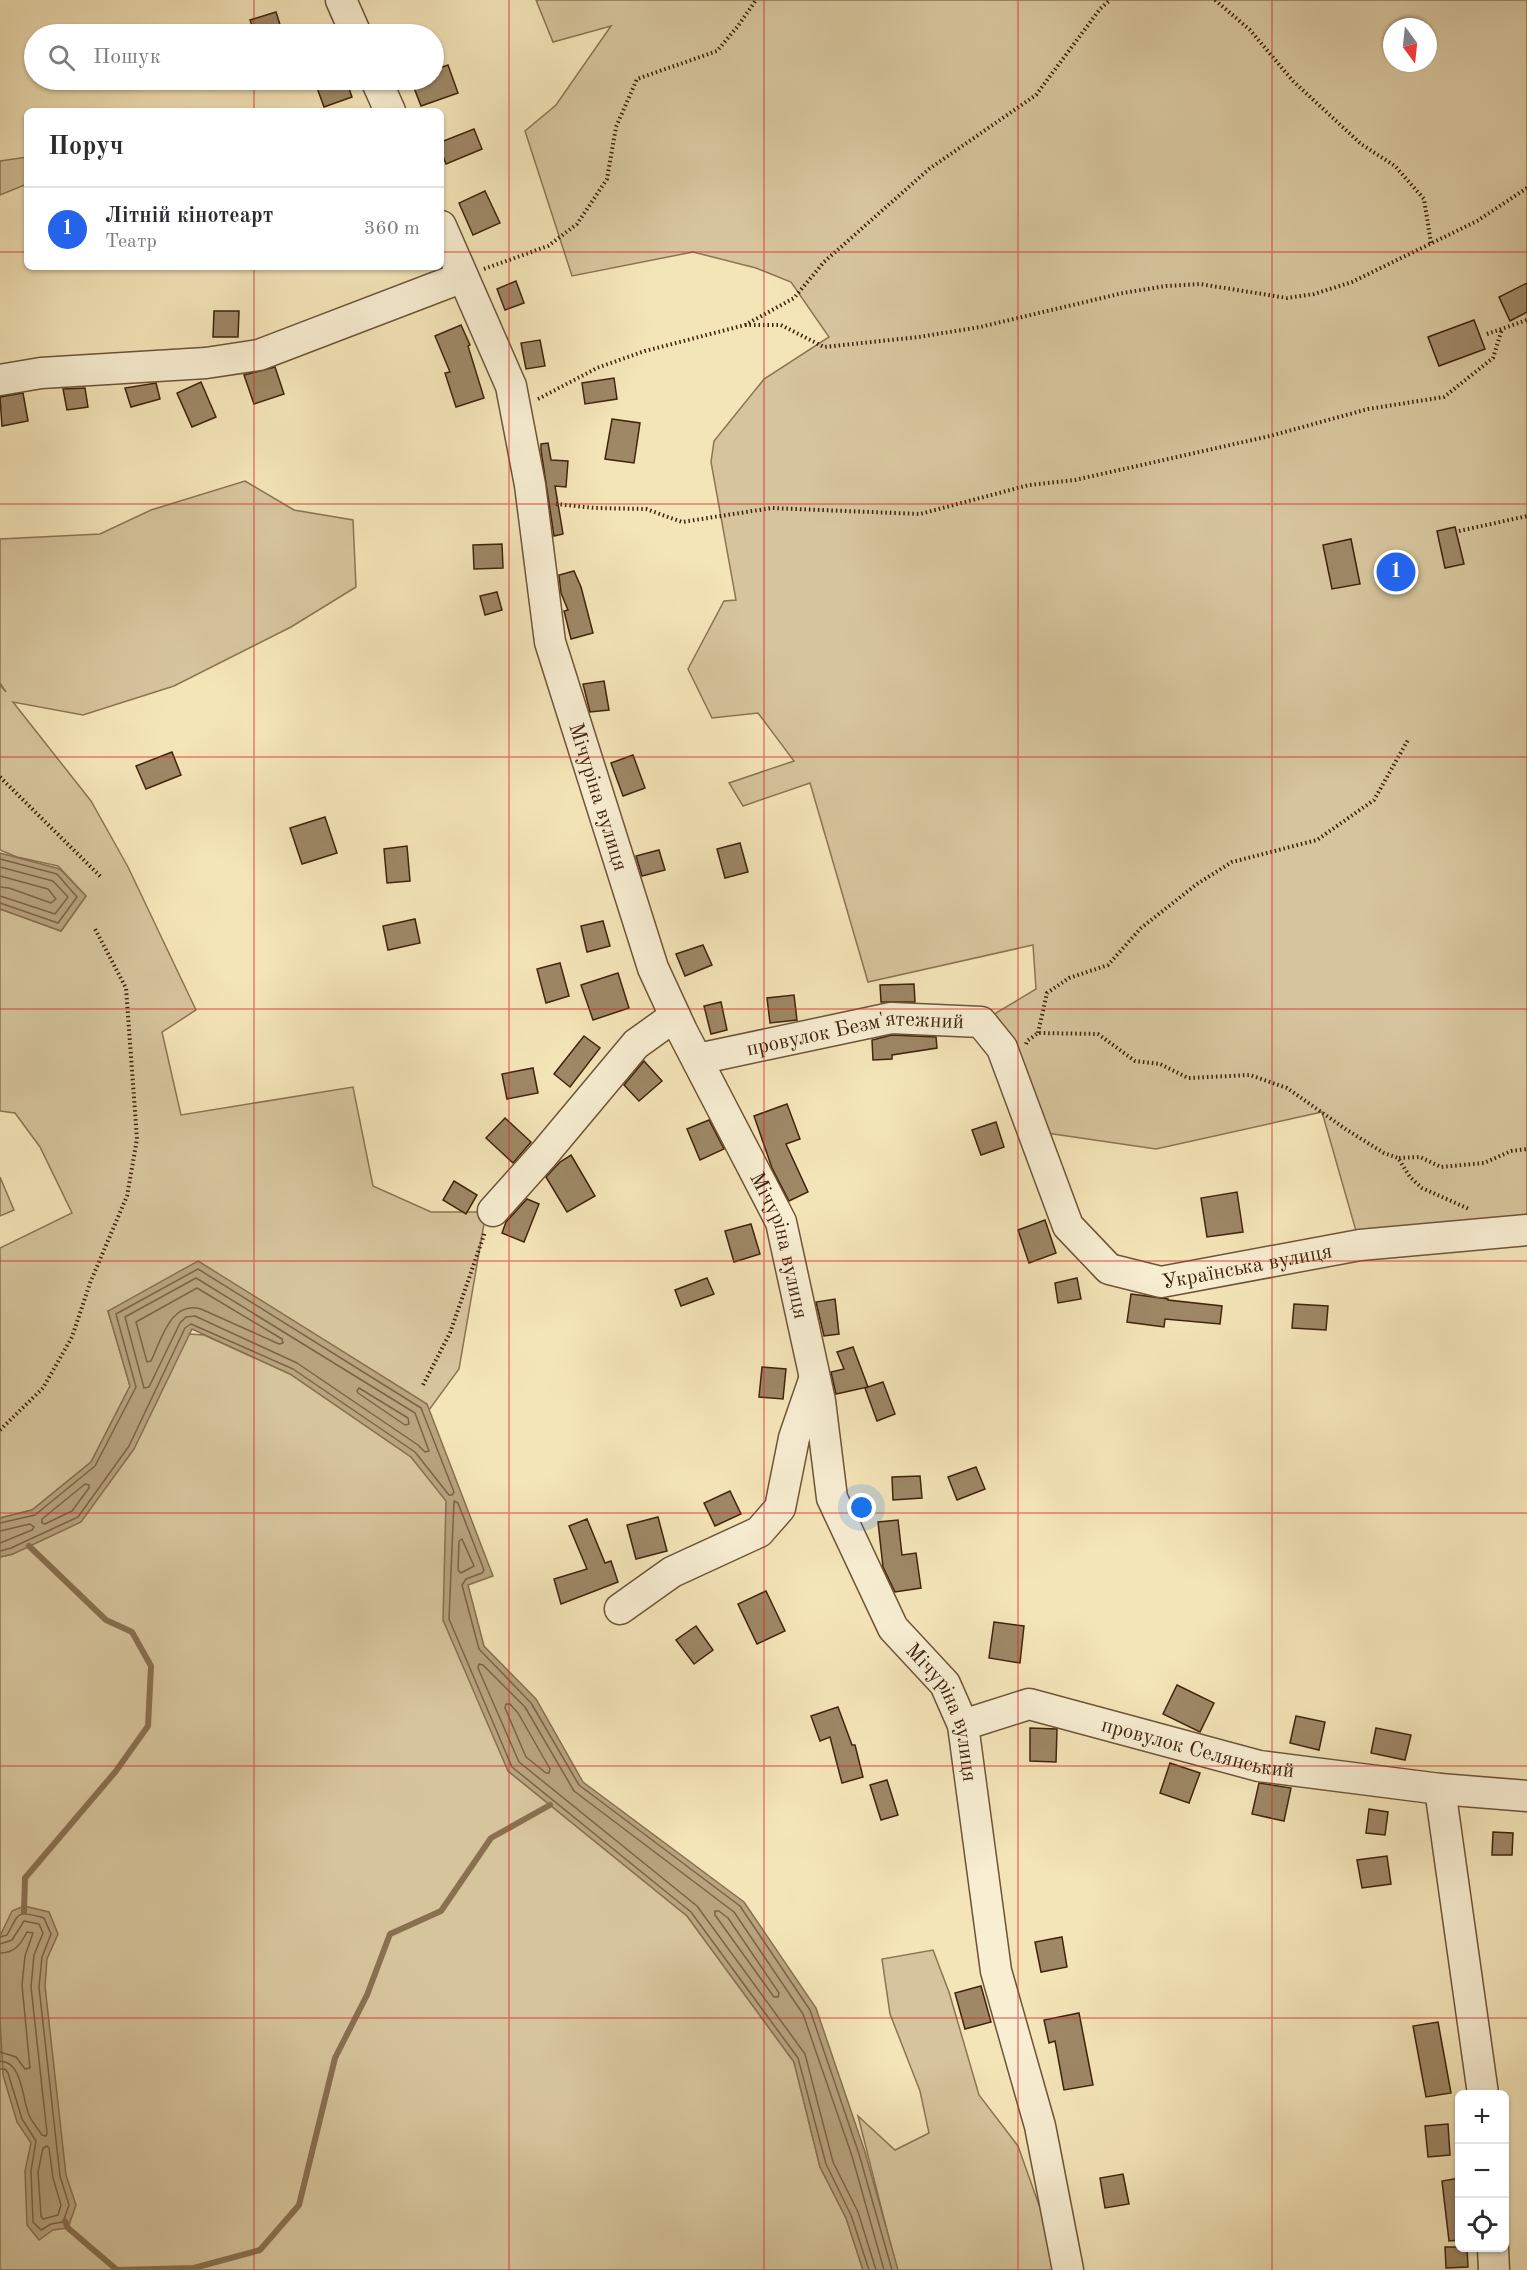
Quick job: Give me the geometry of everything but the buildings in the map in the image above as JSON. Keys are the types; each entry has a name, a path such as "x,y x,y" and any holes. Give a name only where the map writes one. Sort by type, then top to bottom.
{"street":[{"path":"341,0 352,24"},
{"path":"381,90 389,108"},
{"name":"Мічуріна вулиця","path":"444,233 511,386 532,501 550,642 653,968 675,1016 781,1222 820,1401 832,1498 893,1629 945,1684 963,1725 996,1971 1040,2126 1068,2270"},
{"path":"0,380 41,373 206,363 259,355 464,277"},
{"path":"493,1211 544,1155 636,1044 675,1016"},
{"name":"провулок Безм'ятежний","path":"698,1059 891,1018 981,1022 1013,1050"},
{"name":"Українська вулиця","path":"1013,1050 1068,1226 1109,1269 1161,1282 1360,1245 1527,1230"},
{"path":"620,1609 672,1572 759,1532 780,1508 794,1438 815,1377"},
{"name":"провулок Селянський","path":"963,1725 1029,1704 1259,1766 1440,1789 1527,1796"},
{"path":"1440,1789 1482,2090"},
{"path":"1493,2252 1494,2270"}],"path":[{"path":"464,277 548,246 577,224 608,179 616,127 637,79 717,51 756,0"},
{"path":"514,405 542,398 597,368 645,351 745,325 794,298 824,262 929,169 1036,95 1100,9 1110,0"},
{"path":"1215,0 1250,30 1293,81 1361,144 1395,166 1424,199 1431,243"},
{"path":"745,325 781,325 824,347 919,337 980,327 1166,285 1200,284 1287,298 1314,294 1352,282 1477,221 1527,188"},
{"path":"1487,334 1527,320"},
{"path":"532,501 594,508 646,509 682,522 772,508 920,514 1029,485 1075,480 1270,435 1368,409 1444,397 1493,358 1502,328"},
{"path":"1459,531 1527,516"},
{"path":"1038,1033 1047,993 1069,978 1108,965 1141,928 1197,884 1232,862 1317,840 1374,800 1409,738"},
{"path":"0,777 102,878"},
{"path":"0,1430 44,1388 72,1337 90,1283 127,1197 136,1139 126,988 94,927"},
{"path":"1013,1050 1038,1033 1098,1034 1135,1061 1160,1064 1188,1078 1250,1075 1287,1088 1384,1153 1398,1158 1420,1157 1441,1167 1484,1163 1511,1151 1527,1149"},
{"path":"1398,1158 1410,1177 1422,1188 1476,1213"},
{"path":"423,1385 450,1333 493,1211"}],"shaded area":[{"path":"536,0 1527,0 1527,1230 1360,1245 1322,1112 1156,1149 1033,1131 981,1022 1036,989 1033,945 868,982 810,783 743,806 729,783 794,761 758,713 712,718 688,669 724,601 736,600 711,462 714,441 764,379 829,337 791,282 756,268 693,252 572,276 525,131 556,105 611,26 553,42"},
{"path":"24,157 24,185 0,195 0,161"},
{"path":"245,481 294,510 353,520 356,587 291,627 174,686 83,715 13,702 91,801 128,867 196,1010 162,1032 181,1115 353,1087 373,1186 431,1212 486,1212 459,1369 429,1410 374,1375 326,1354 108,1311 130,1386 91,1462 32,1510 0,1518 0,1248 72,1213 40,1147 15,1113 0,1111 0,909 61,931 86,896 58,866 17,857 0,850 0,685 6,692 0,683 0,539 100,534 151,510"},
{"path":"0,1177 14,1210 0,1216"},
{"path":"189,1334 204,1335 290,1374 411,1457 450,1503 445,1550 508,1771 687,1916 794,2062 820,2167 846,2218 863,2270 0,2270 0,1557 13,1554 133,1445"},
{"path":"933,1950 949,1992 979,2095 1018,2146 1062,2270 897,2270 858,2116 895,2150 929,2133 920,2091 890,2014 882,1959"}],"water":[{"path":"0,853 60,869 86,896 61,931 0,909"},
{"path":"198,1261 427,1404 493,1576 468,1585 484,1646 536,1699 583,1782 744,1902 816,2008 865,2152 898,2270 863,2270 846,2218 820,2167 794,2062 687,1916 508,1771 443,1620 446,1501 411,1457 290,1374 192,1329 134,1449 81,1522 13,1554 0,1557 0,1518 32,1510 91,1462 130,1386 108,1311"},
{"path":"24,1906 49,1912 58,1934 47,1959 45,1986 66,2175 76,2205 68,2228 53,2230 39,2240 27,2225 25,2171 31,2143 17,2122 3,2075 0,2019 0,1936 12,1911"}],"waterway":[{"path":"24,1912 25,1878 116,1771 148,1726 151,1666 132,1632 106,1620 29,1546"},
{"path":"65,2221 68,2228 117,2270 194,2268 260,2250 299,2205 335,2058 367,1995 390,1934 441,1911 491,1838 550,1805"}],"place":[{"name":"Літній кінотеарт","path":"1396,572"}]}
